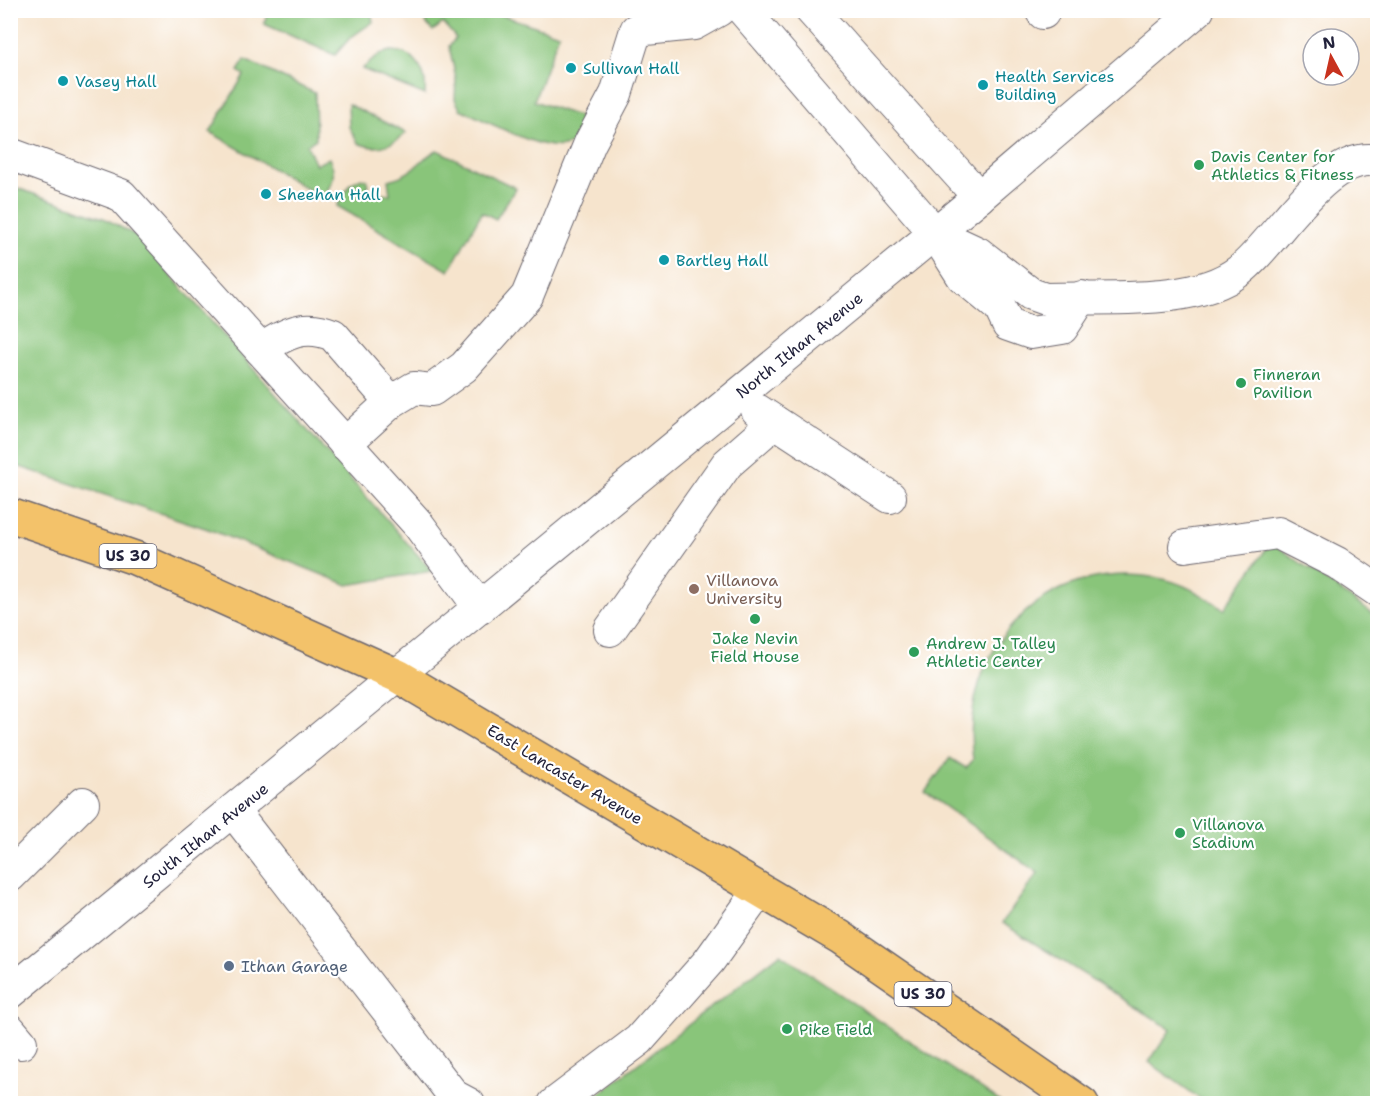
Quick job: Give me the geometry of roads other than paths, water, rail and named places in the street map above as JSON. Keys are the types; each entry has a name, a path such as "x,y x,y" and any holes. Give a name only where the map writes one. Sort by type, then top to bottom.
{"highway":[{"name":"East Lancaster Avenue","path":"10,515 135,558 398,676 840,937 1082,1104"}],"street":[{"path":"345,444 391,402 414,388 432,390 464,366 527,296 590,143 616,94 636,30 694,24 719,10"},
{"path":"743,10 935,233 978,253 1012,298 1031,294 1045,300 1082,297 1143,297 1186,292 1214,285 1239,271 1320,184 1346,165 1368,159 1377,161"},
{"name":"North Ithan Avenue","path":"398,676 979,197 1198,10"},
{"path":"783,59 824,15 979,197"},
{"path":"10,154 122,195 418,524 480,608"},
{"path":"261,350 281,336 302,329 320,329 333,335 391,402"},
{"path":"736,397 890,496"},
{"path":"610,630 727,464 775,422"},
{"path":"1185,546 1278,533 1338,563 1377,591"},
{"name":"South Ithan Avenue","path":"10,993 398,676"},
{"path":"10,876 83,803"},
{"path":"233,811 454,1096 469,1104"},
{"path":"554,1104 639,1040 709,961 760,890"}],"place":[{"name":"Sullivan Hall","path":"571,68"},
{"name":"Vasey Hall","path":"63,81"},
{"name":"Health Services Building","path":"983,85"},
{"name":"Davis Center for Athletics & Fitness","path":"1199,165"},
{"name":"Sheehan Hall","path":"266,194"},
{"name":"Bartley Hall","path":"664,260"},
{"name":"Finneran Pavilion","path":"1241,383"},
{"name":"Villanova University","path":"694,589"},
{"name":"Jake Nevin Field House","path":"755,619"},
{"name":"Andrew J. Talley Athletic Center","path":"914,652"},
{"name":"Villanova Stadium","path":"1180,833"},
{"name":"Ithan Garage","path":"229,966"},
{"name":"Pike Field","path":"787,1029"}]}
